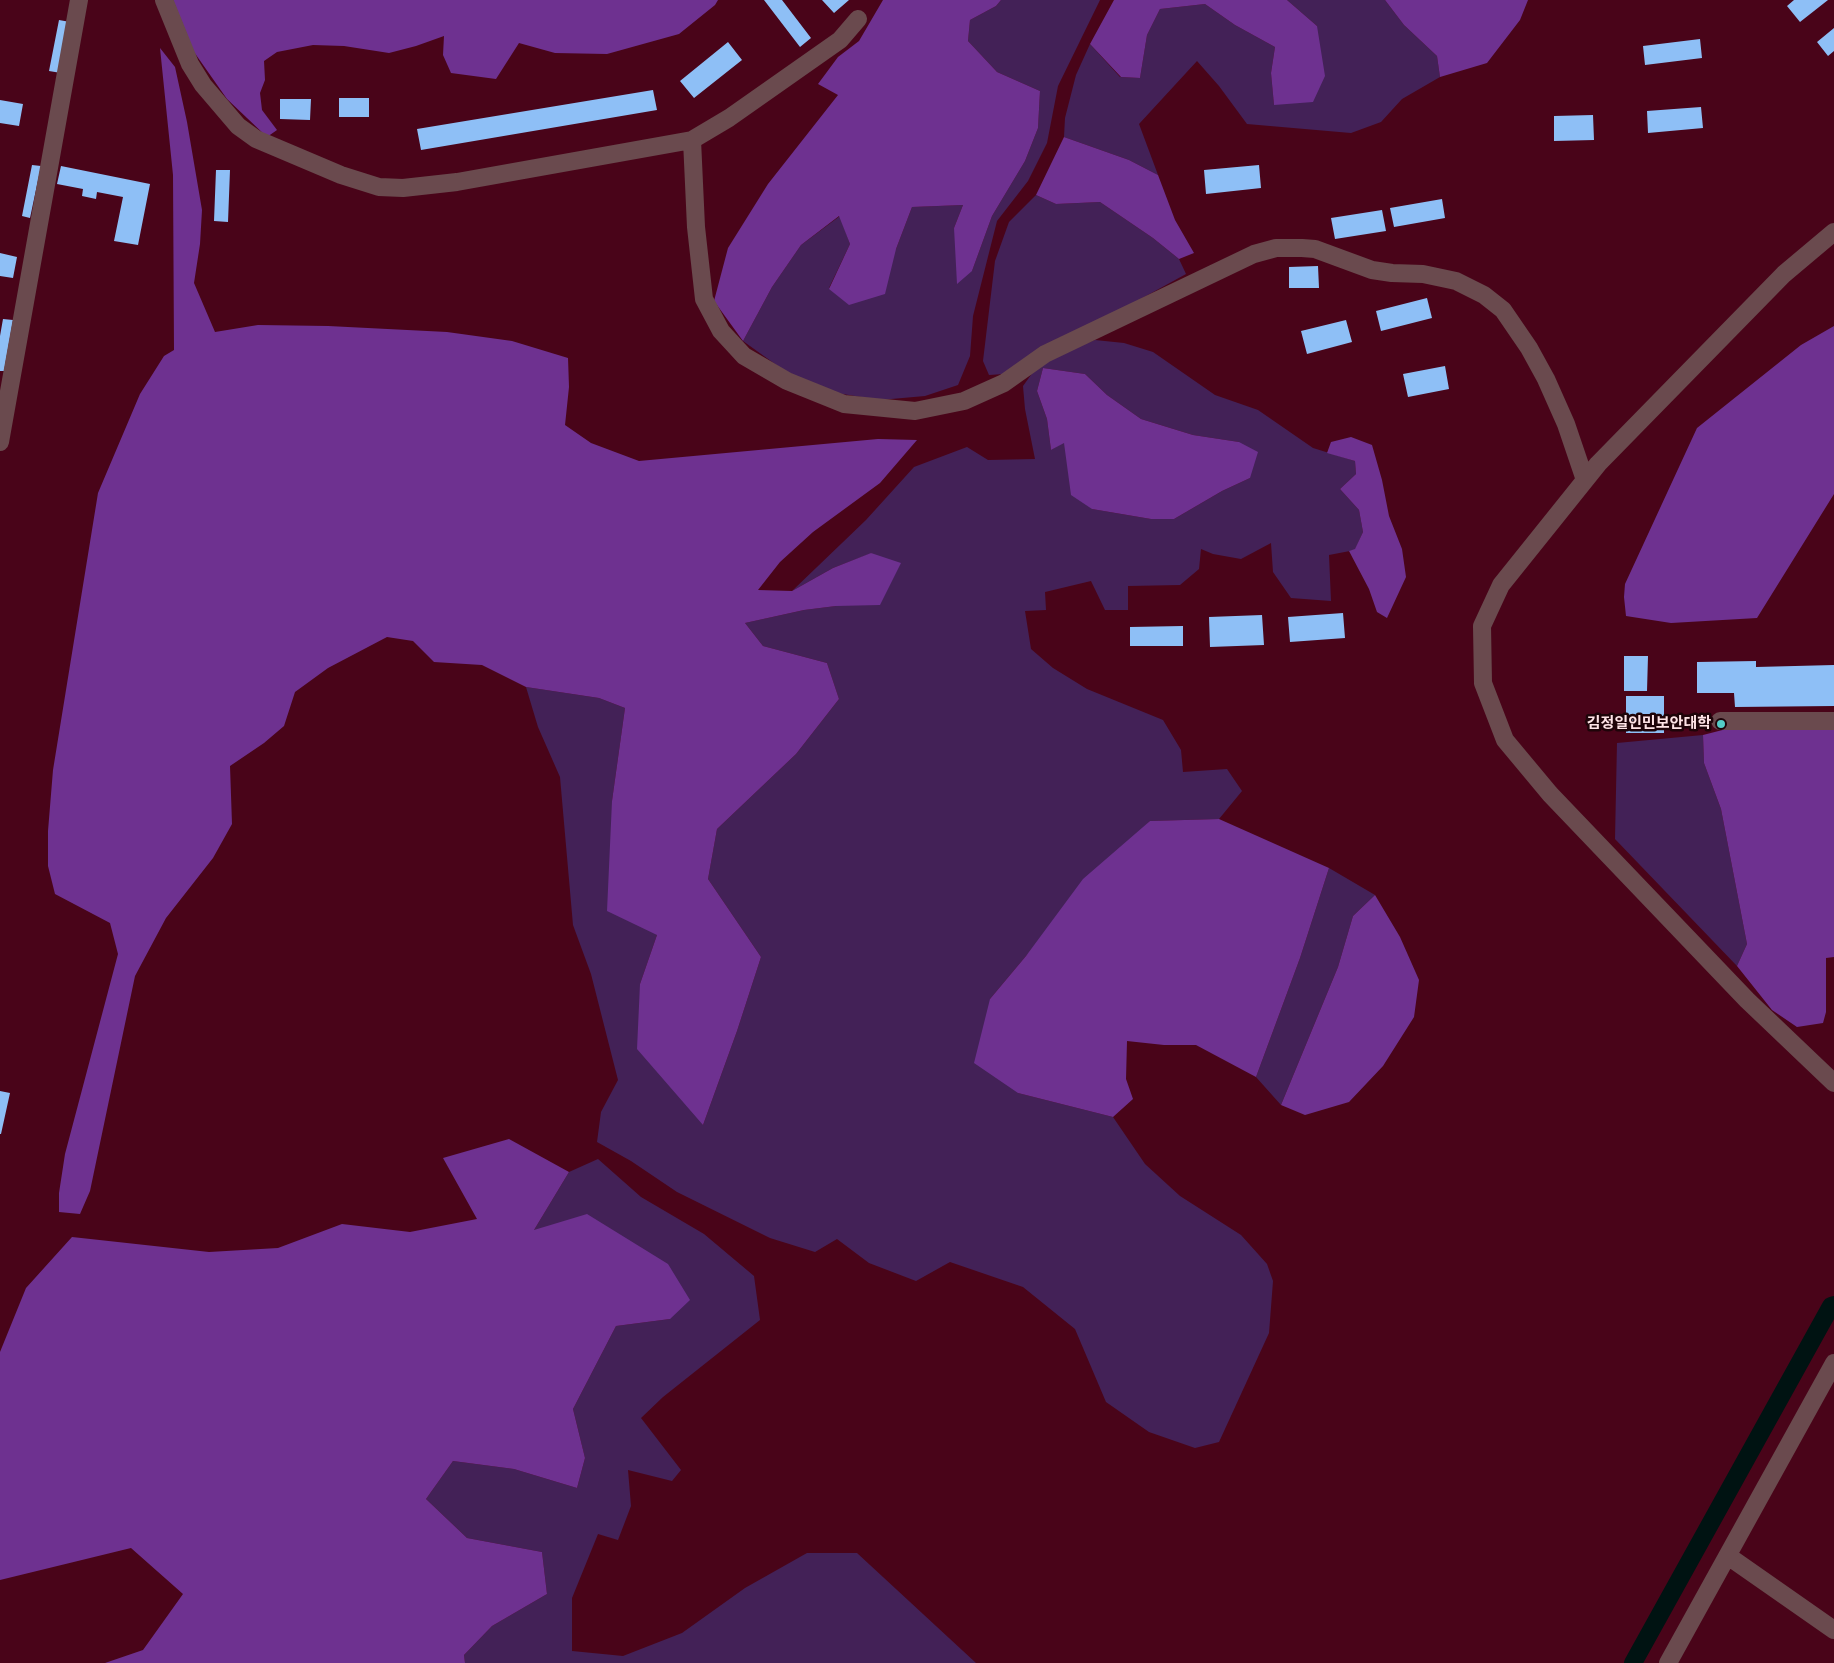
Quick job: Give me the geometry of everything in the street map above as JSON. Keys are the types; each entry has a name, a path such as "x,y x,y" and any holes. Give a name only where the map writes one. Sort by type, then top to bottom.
{"street":[{"path":"0,442 80,0"},
{"path":"164,0 194,71 203,86 238,126 256,139 341,175 379,187 403,188 457,182 692,140 728,118 840,40 858,19"},
{"path":"692,140 696,227 704,300 721,331 744,356 787,381 844,404 915,411 964,401 1004,383 1046,354 1254,254 1276,248 1315,249 1372,270 1423,274 1456,282 1484,295 1502,310 1529,348 1546,379 1566,424 1585,480"},
{"path":"1834,232 1784,274 1598,464 1501,585 1482,626 1483,683 1505,740 1550,794 1747,1000 1834,1084"},
{"path":"1720,721 1834,721"},
{"path":"1668,1663 1834,1363"},
{"path":"1728,1556 1834,1630"}],"shaded area":[{"path":"173,0 718,0 715,5 679,34 607,54 555,53 519,43 496,79 451,73 443,55 444,36 389,53 344,46 313,45 277,52 264,61 265,80 260,93 262,110 277,130 267,137 227,99 194,52"},
{"path":"883,0 1001,0 996,6 970,20 968,41 997,72 1040,91 1038,128 1025,161 992,216 972,271 957,284 954,228 963,205 912,207 896,249 885,294 849,305 829,289 850,244 839,216 801,245 772,287 743,341 714,301 728,248 768,184 838,95 818,84 838,57 859,41"},
{"path":"1001,0 1100,0 1058,86 1047,143 1028,181 997,221 973,316 970,356 958,385 925,396 880,400 824,391 782,369 743,341 772,287 801,245 840,216 850,244 829,288 896,249 912,207 963,205 954,228 972,271 992,216 1025,161 1038,128 1040,91 997,72 968,41 970,20 996,6"},
{"path":"1114,0 1287,0 1317,26 1325,76 1313,102 1274,105 1271,73 1275,47 1235,25 1205,4 1160,9 1147,35 1140,78 1121,77 1090,44"},
{"path":"1287,0 1385,0 1404,25 1437,56 1440,77 1402,99 1381,122 1351,133 1247,124 1219,86 1197,61 1139,124 1158,175 1129,160 1064,137 1065,118 1076,75 1090,44 1120,77 1140,78 1147,35 1160,9 1205,4 1235,25 1275,47 1271,73 1274,105 1317,26"},
{"path":"1385,0 1528,0 1520,20 1487,63 1440,77 1437,56 1404,25"},
{"path":"160,48 175,67 187,122 202,210 200,244 194,283 215,332 258,325 328,326 447,332 512,341 568,358 569,387 565,425 591,443 639,461 878,439 917,440 880,483 813,532 780,562 758,590 792,591 833,568 871,553 901,563 880,605 836,606 804,610 745,623 763,646 827,663 839,699 796,754 717,829 708,879 761,957 703,1125 637,1049 640,984 657,935 607,911 612,801 625,708 599,698 526,687 482,665 434,662 413,641 387,637 328,668 295,692 284,726 264,743 230,766 232,824 213,858 166,918 135,976 90,1191 80,1214 59,1212 59,1193 65,1154 118,954 110,923 55,894 48,866 48,831 53,770 98,493 140,394 164,356 174,350 173,175"},
{"path":"1064,137 1129,160 1158,175 1175,220 1194,253 1179,259 1153,238 1100,202 1056,204 1036,195"},
{"path":"1036,195 1056,204 1100,202 1153,238 1179,259 1186,274 1004,374 989,375 983,361 995,261 1009,222"},
{"path":"1834,326 1834,494 1757,618 1671,623 1626,616 1625,584 1697,428 1801,345"},
{"path":"1095,340 1124,343 1153,352 1215,395 1258,410 1313,448 1355,461 1356,474 1340,489 1359,510 1363,532 1355,550 1329,555 1331,601 1291,598 1273,572 1271,543 1241,559 1213,554 1201,549 1199,569 1180,585 1128,586 1128,610 1105,610 1091,581 1045,592 1046,610 1025,611 1031,649 1053,668 1087,689 1163,720 1181,750 1183,772 1227,769 1242,791 1219,819 1150,821 1026,956 990,999 1018,1093 1113,1117 1145,1164 1180,1196 1241,1235 1267,1264 1273,1281 1269,1333 1219,1442 1195,1448 1149,1432 1106,1402 1075,1329 1023,1287 950,1262 916,1281 869,1263 837,1239 815,1252 770,1238 677,1192 631,1161 597,1142 601,1112 618,1080 591,974 573,925 560,777 538,727 526,687 599,698 625,708 612,801 657,935 640,984 703,1125 761,957 708,879 717,829 796,754 839,699 827,663 763,646 745,623 804,610 836,606 872,553 833,568 792,591 866,520 914,467 967,447 988,460 1035,459 1025,409 1023,386 1041,361","holes":["1043,368 1085,374 1107,395 1141,419 1193,435 1239,442 1250,478 1222,491 1174,519 1151,519 1092,509 1064,442 1051,450 1047,419 1037,391"]},
{"path":"1043,368 1085,374 1107,395 1141,419 1193,435 1239,442 1258,452 1250,478 1222,491 1174,519 1151,519 1092,509 1071,495 1064,443 1051,450 1047,419 1037,391"},
{"path":"1351,437 1372,445 1382,480 1389,516 1402,549 1406,577 1387,618 1377,612 1369,589 1349,551 1355,549 1363,532 1359,510 1340,489 1356,474 1355,461 1327,453 1331,442"},
{"path":"1742,725 1834,728 1834,957 1826,958 1826,1012 1823,1023 1797,1027 1772,1010 1737,966 1747,944 1721,809 1704,763 1703,735"},
{"path":"1703,735 1704,763 1721,809 1747,944 1737,966 1615,839 1617,743"},
{"path":"1219,819 1329,868 1300,958 1256,1077 1196,1045 1164,1045 1127,1041 1126,1079 1133,1099 1113,1117 1018,1093 974,1063 990,999 1026,956 1083,879 1150,821"},
{"path":"1329,868 1375,895 1353,916 1338,967 1281,1105 1256,1077 1300,958"},
{"path":"1375,895 1400,937 1419,980 1414,1017 1383,1066 1349,1102 1305,1115 1281,1105 1338,967 1353,916"},
{"path":"509,1139 569,1172 534,1230 587,1214 668,1264 690,1300 670,1319 616,1326 573,1409 585,1458 577,1488 514,1469 453,1461 426,1499 467,1538 542,1552 547,1594 492,1626 464,1655 465,1663 105,1663 143,1650 183,1594 131,1548 0,1580 0,1352 26,1288 72,1237 209,1252 278,1248 342,1224 410,1232 477,1219 443,1158"},
{"path":"598,1159 641,1197 704,1234 754,1276 760,1320 663,1397 641,1418 681,1470 672,1481 628,1470 631,1506 618,1540 598,1534 572,1598 572,1651 623,1656 682,1633 745,1588 807,1553 857,1553 976,1663 465,1663 464,1655 492,1626 547,1594 542,1552 467,1538 426,1499 453,1461 514,1469 577,1488 585,1458 573,1409 616,1326 670,1319 534,1230 569,1172"}],"building":[{"path":"764,0 782,0 811,38 800,47"},
{"path":"822,0 849,0 834,13"},
{"path":"1794,0 1828,0 1800,22 1787,6"},
{"path":"59,20 70,22 61,73 49,71"},
{"path":"1834,28 1834,51 1828,56 1817,42"},
{"path":"1700,39 1702,58 1645,65 1643,46"},
{"path":"728,42 742,60 694,98 680,81"},
{"path":"653,90 657,110 421,150 417,129"},
{"path":"339,98 369,98 369,117 339,117"},
{"path":"280,99 311,99 310,120 280,119"},
{"path":"0,100 23,104 19,126 0,123"},
{"path":"1701,107 1703,128 1648,133 1647,111"},
{"path":"1593,115 1594,140 1554,141 1554,116"},
{"path":"32,165 41,166 30,218 22,216"},
{"path":"1259,165 1261,188 1206,194 1204,170"},
{"path":"61,166 150,184 138,245 114,241 123,197 97,192 96,199 82,196 83,189 57,184"},
{"path":"216,170 230,170 228,222 214,221"},
{"path":"1442,199 1445,218 1394,227 1390,208"},
{"path":"1382,210 1386,231 1335,239 1331,218"},
{"path":"0,253 17,257 13,278 0,276"},
{"path":"1318,266 1319,288 1289,288 1289,267"},
{"path":"1427,298 1432,318 1381,331 1376,311"},
{"path":"3,319 13,320 4,371 0,371 0,336"},
{"path":"1346,320 1352,342 1307,354 1301,331"},
{"path":"1445,366 1449,389 1408,397 1403,374"},
{"path":"1343,613 1345,638 1290,642 1288,617"},
{"path":"1262,615 1264,645 1210,647 1209,617"},
{"path":"1183,626 1183,646 1130,646 1130,627"},
{"path":"1624,656 1648,656 1647,691 1624,691"},
{"path":"1756,661 1756,667 1834,665 1834,706 1735,707 1734,693 1697,693 1697,662"},
{"path":"1626,696 1664,696 1664,733 1626,733"},
{"path":"0,1091 10,1093 1,1134 0,1134"}],"waterway":[{"path":"1633,1663 1831,1306 1834,1305"}],"place":[{"name":"김정일인민보안대학","path":"1721,724"}]}
